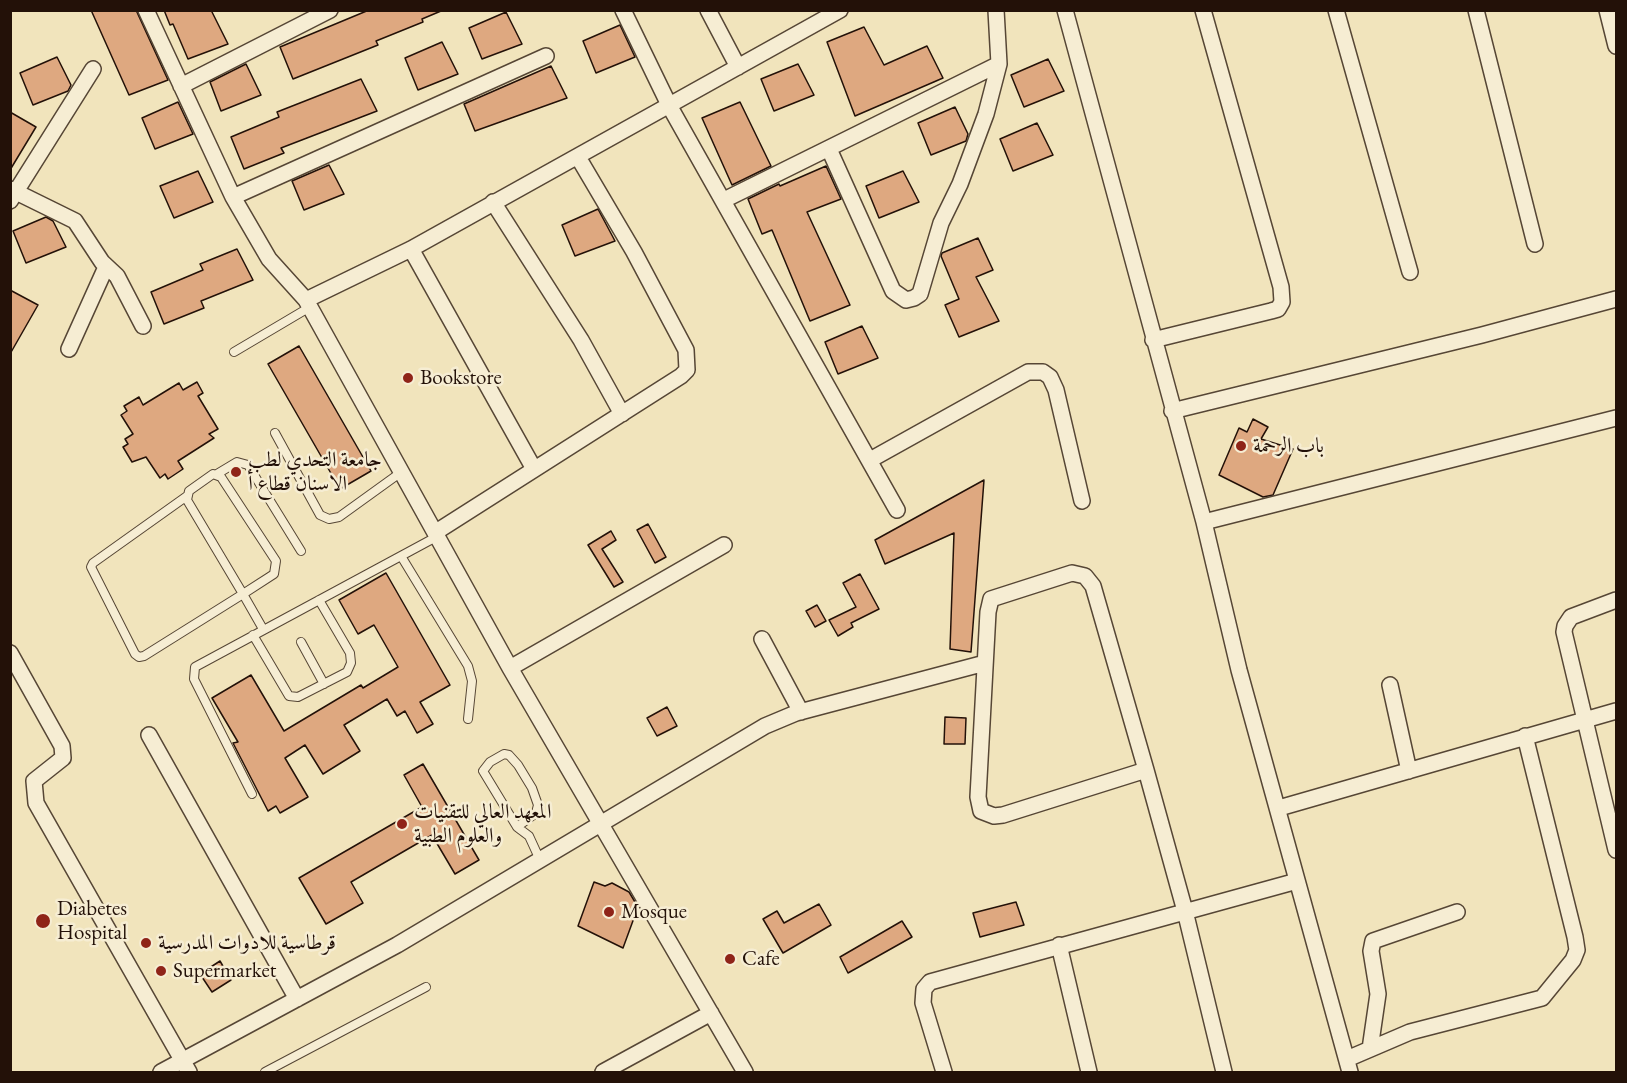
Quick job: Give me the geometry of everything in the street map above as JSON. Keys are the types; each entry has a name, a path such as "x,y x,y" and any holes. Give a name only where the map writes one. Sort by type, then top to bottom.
{"street":[{"path":"146,10 232,197 268,260 308,303 400,473 437,534 510,668 745,1072"},
{"path":"182,86 330,10"},
{"path":"623,10 670,107 897,510"},
{"path":"708,10 738,67"},
{"path":"308,303 670,107 738,67 814,17 840,10"},
{"path":"829,149 893,291 906,300 914,298 920,294 941,223 960,184 986,114 999,64 996,10"},
{"path":"1065,10 1172,411 1204,522 1239,670 1349,1066 1370,1049 1410,1032 1542,998 1576,953 1575,937 1525,736"},
{"path":"1153,340 1271,312 1278,309 1282,302 1281,287 1203,10"},
{"path":"1336,10 1410,272"},
{"path":"1476,10 1536,244"},
{"path":"1607,10 1617,46"},
{"path":"232,197 546,56"},
{"path":"724,200 999,64"},
{"path":"93,69 12,194 70,217 106,267 119,280 143,326"},
{"path":"437,534 687,370 686,350 634,252 578,158"},
{"path":"493,202 581,340 622,414"},
{"path":"411,249 534,469"},
{"path":"69,350 106,267"},
{"path":"1172,411 1482,335 1617,299"},
{"path":"870,460 1028,372 1043,372 1050,377 1056,390 1082,501"},
{"path":"1204,522 1617,418"},
{"path":"510,668 724,545"},
{"path":"1146,770 1003,815 986,814 979,806 978,796 991,599 1072,573 1085,576 1093,586 1146,770 1185,911 1224,1072"},
{"path":"1617,600 1571,617 1565,626 1617,850"},
{"path":"762,639 801,712"},
{"path":"10,653 63,746 63,758 34,781 36,803 186,1067"},
{"path":"161,1072 186,1067 297,999 397,945 765,726 801,712 985,663"},
{"path":"1390,685 1409,771"},
{"path":"1279,808 1617,711"},
{"path":"149,735 297,999"},
{"path":"944,1072 923,1003 924,988 938,979 1297,881"},
{"path":"1370,1049 1378,994 1371,951 1373,941 1457,912"},
{"path":"1059,945 1089,1072"},
{"path":"603,1072 711,1013"}],"lane":[{"path":"234,352 308,303"},
{"path":"276,433 320,515 329,519 339,517 400,473"},
{"path":"217,474 276,561 274,574 144,656 139,657 135,654 91,567 93,563 187,496 189,491 213,474 237,462 249,465 301,551"},
{"path":"187,496 263,629"},
{"path":"252,794 193,673 195,667 401,556 437,534"},
{"path":"401,556 468,666 472,681 468,719"},
{"path":"253,635 290,696 298,697 347,672 351,663 350,653 319,600"},
{"path":"301,642 324,684"},
{"path":"517,827 536,813 538,805 532,788 518,765 509,755 504,754 490,762 483,771 517,827 529,836 540,860"},
{"path":"265,1072 426,987"}],"building":[{"path":"91,10 136,10 168,80 129,95"},
{"path":"164,10 211,10 228,44 188,59 173,24 170,25"},
{"path":"369,10 441,11 422,19 423,22 376,41 378,45 293,79 280,47"},
{"path":"506,12 522,44 482,59 469,28"},
{"path":"620,25 635,57 596,73 583,41"},
{"path":"864,27 884,65 927,46 943,78 855,116 827,42"},
{"path":"442,42 458,74 418,90 405,58"},
{"path":"57,57 71,85 68,91 33,105 20,73"},
{"path":"1048,59 1064,91 1024,107 1011,75"},
{"path":"246,64 261,95 221,111 210,82"},
{"path":"798,64 814,95 774,111 761,79"},
{"path":"551,66 567,98 475,131 464,104"},
{"path":"361,79 377,111 281,148 284,153 244,169 231,137 279,117 277,112"},
{"path":"178,102 193,134 155,149 142,118"},
{"path":"740,102 771,166 732,185 702,118"},
{"path":"955,107 968,134 966,141 931,155 918,123"},
{"path":"10,112 36,127 10,170"},
{"path":"1037,123 1053,155 1013,171 1000,139"},
{"path":"329,165 344,194 304,210 292,181"},
{"path":"826,166 841,199 807,212 850,305 810,321 772,230 762,234 748,199"},
{"path":"198,171 213,202 174,218 160,186"},
{"path":"903,171 919,202 879,218 866,186"},
{"path":"598,209 615,241 575,256 562,225"},
{"path":"46,217 53,221 66,247 26,263 13,231"},
{"path":"978,238 993,270 976,277 999,321 959,337 945,305 959,299 941,256 942,253"},
{"path":"237,249 253,280 201,301 204,308 164,324 151,292 203,270 200,264"},
{"path":"10,290 38,305 10,354"},
{"path":"862,326 878,358 838,374 825,342"},
{"path":"299,346 371,471 340,489 268,364"},
{"path":"197,382 203,393 198,396 218,429 209,434 214,438 178,461 183,469 168,479 165,474 160,478 146,457 132,462 123,447 128,444 125,439 133,434 121,415 127,411 124,406 139,397 143,405 179,383 183,390"},
{"path":"1253,419 1268,427 1261,439 1293,449 1273,495 1263,497 1219,475 1239,428 1247,432"},
{"path":"984,480 971,652 950,649 954,533 885,564 875,540"},
{"path":"648,524 666,557 655,563 637,530"},
{"path":"611,531 616,540 602,549 623,582 614,587 588,545"},
{"path":"386,573 450,685 420,702 433,724 417,733 405,711 397,716 387,699 344,725 360,751 323,774 305,745 285,758 308,797 280,813 276,806 268,811 233,743 238,742 212,698 251,675 284,731 361,685 363,688 398,667 374,625 358,634 339,600"},
{"path":"860,574 879,609 851,623 853,627 838,636 829,620 856,607 843,583"},
{"path":"817,605 826,621 815,627 806,611"},
{"path":"667,707 677,726 657,736 647,718"},
{"path":"945,717 966,718 965,744 944,744"},
{"path":"423,764 479,860 455,874 432,835 351,882 363,903 326,924 299,878 422,807 404,775"},
{"name":"Mosque","path":"594,882 605,886 612,883 629,892 638,907 623,948 578,926"},
{"path":"1016,902 1024,925 980,937 973,913"},
{"path":"819,904 831,925 783,953 763,919 777,911 784,923"},
{"path":"902,921 912,937 848,973 840,957"},
{"path":"220,961 231,980 212,992 200,974"}],"place":[{"name":"Bookstore","path":"408,378"},
{"name":"باب الرحمة","path":"1241,446"},
{"name":"جامعة التحدي لطب الاسنان قطاع أ","path":"236,472"},
{"name":"المعهد العالي للتقنيات والعلوم الطبية","path":"402,824"},
{"name":"Mosque","path":"609,912"},
{"name":"Diabetes Hospital","path":"43,921"},
{"name":"قرطاسية للادوات المدرسية","path":"146,943"},
{"name":"Cafe","path":"730,959"},
{"name":"Supermarket","path":"161,971"}]}
